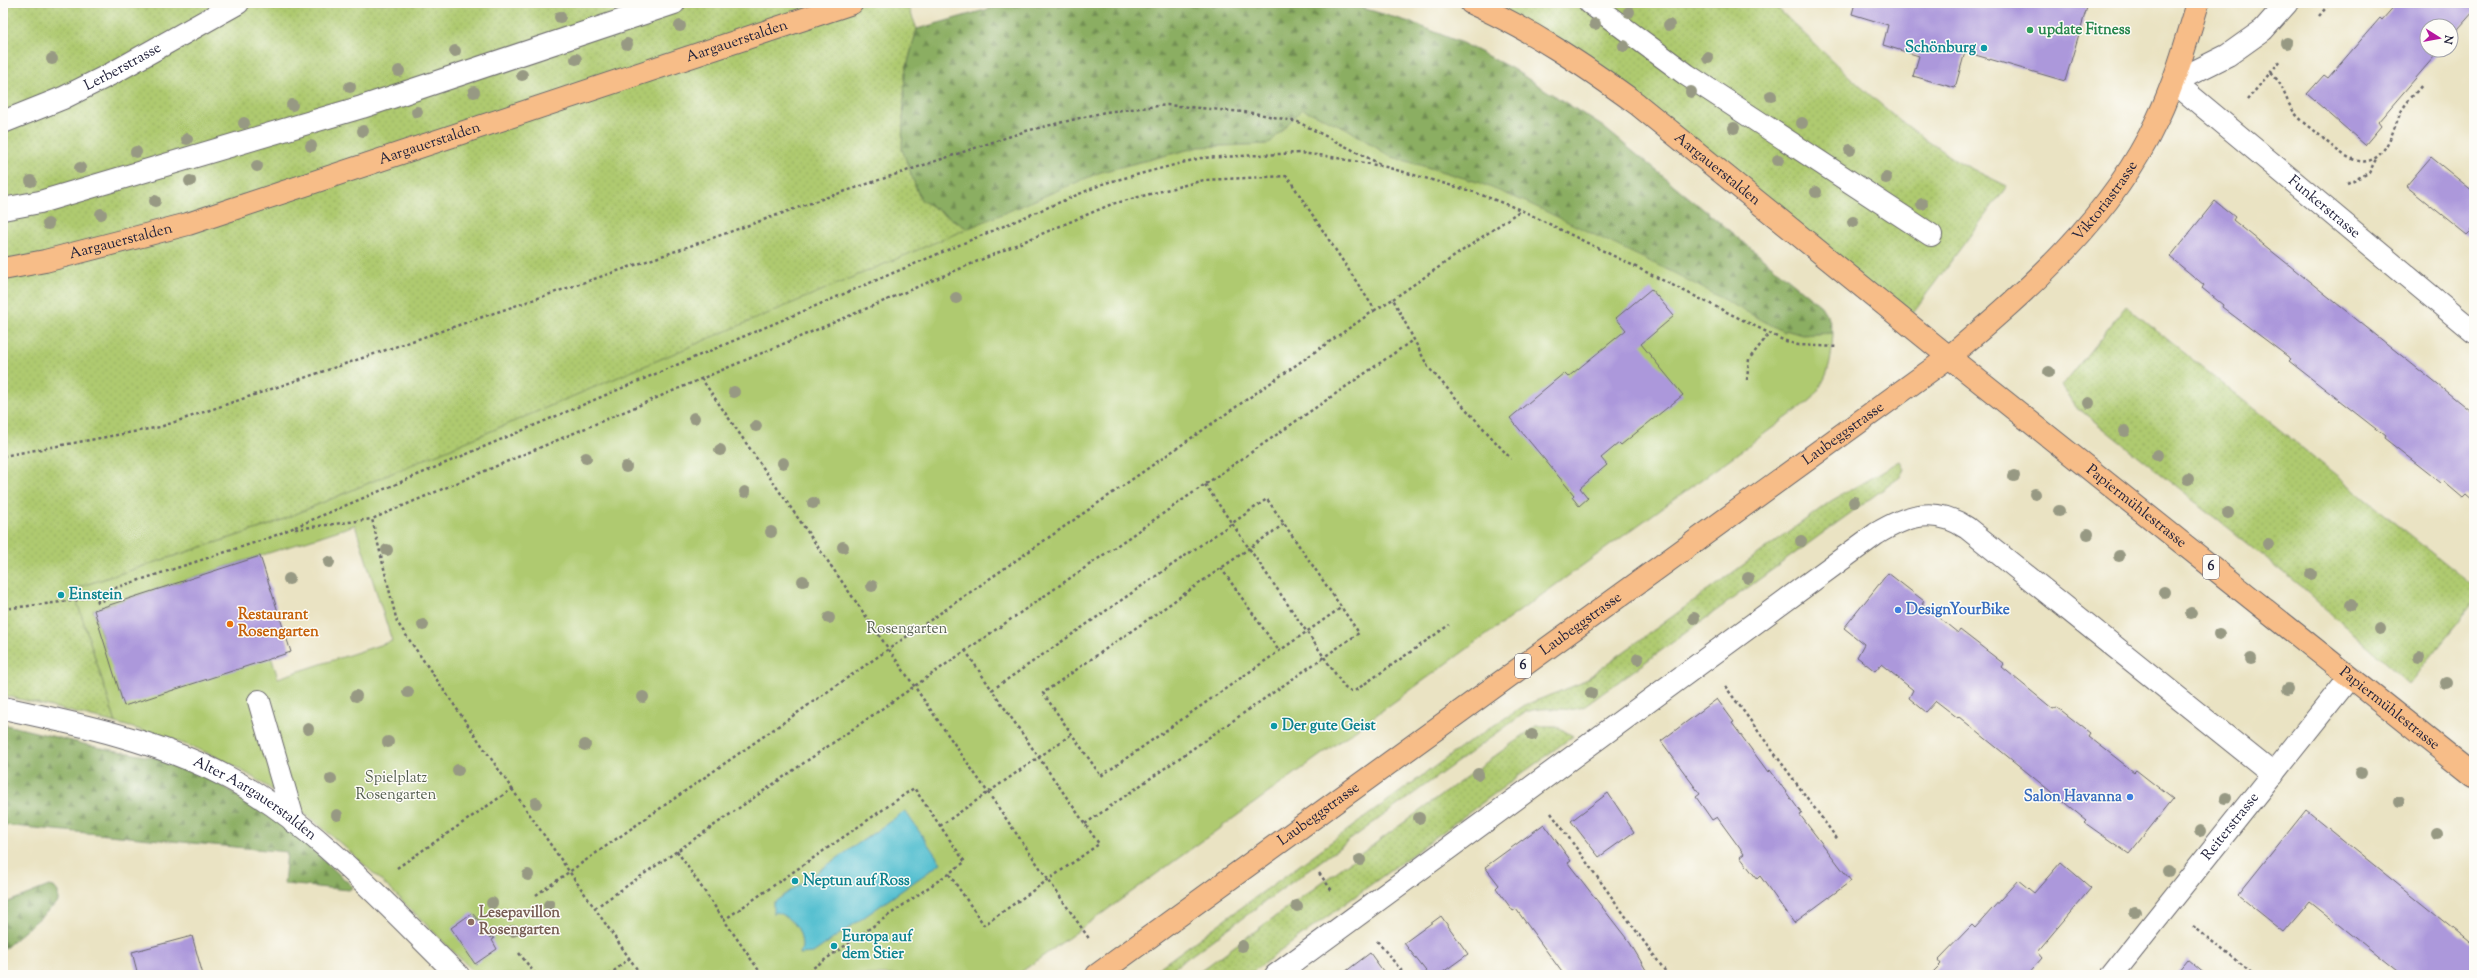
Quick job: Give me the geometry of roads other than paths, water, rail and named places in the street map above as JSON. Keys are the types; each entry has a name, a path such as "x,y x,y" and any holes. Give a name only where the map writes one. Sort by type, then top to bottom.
{"main road":[{"name":"Aargauerstalden","path":"3,269 45,261 188,224 852,3"},
{"name":"Aargauerstalden","path":"1471,3 1540,39 1595,73 1637,104 1949,357"},
{"name":"Viktoriastrasse","path":"1949,357 2018,299 2074,242 2105,205 2134,164 2156,122 2174,82 2198,3"},
{"name":"Papiermühlestrasse","path":"1949,357 2349,678 2474,776"},
{"name":"Laubeggstrasse","path":"1097,975 1949,357"}],"street":[{"name":"Lerberstrasse","path":"3,122 63,98 238,3"},
{"path":"3,209 40,202 362,108 674,3"},
{"path":"1590,3 1687,75 1931,235"},
{"path":"2174,82 2228,55 2263,30 2286,3"},
{"name":"Funkerstrasse","path":"2174,82 2474,332"},
{"path":"1276,975 1876,534 1900,521 1916,516 1940,515 1957,521 1967,528 2273,774"},
{"name":"Reiterstrasse","path":"2112,975 2349,678"},
{"path":"259,702 294,822"},
{"name":"Alter Aargauerstalden","path":"3,708 107,733 200,764 246,789 294,822 368,887 458,975"}],"water":[{"path":"905,811 941,863 813,953 800,954 802,946 798,929 792,921 783,915 777,912 773,914 773,903"}],"place":[{"name":"update Fitness","path":"2030,30"},
{"name":"Schönburg","path":"1984,48"},
{"name":"Einstein","path":"61,595"},
{"name":"DesignYourBike","path":"1898,610"},
{"name":"Restaurant Rosengarten","path":"230,624"},
{"name":"Der gute Geist","path":"1274,726"},
{"name":"Salon Havanna","path":"2130,797"},
{"name":"Neptun auf Ross","path":"795,881"},
{"name":"Lesepavillon Rosengarten","path":"471,922"},
{"name":"Europa auf dem Stier","path":"834,946"}],"park label":[{"name":"Rosengarten","path":"907,629"},
{"name":"Spielplatz Rosengarten","path":"396,786"}]}
